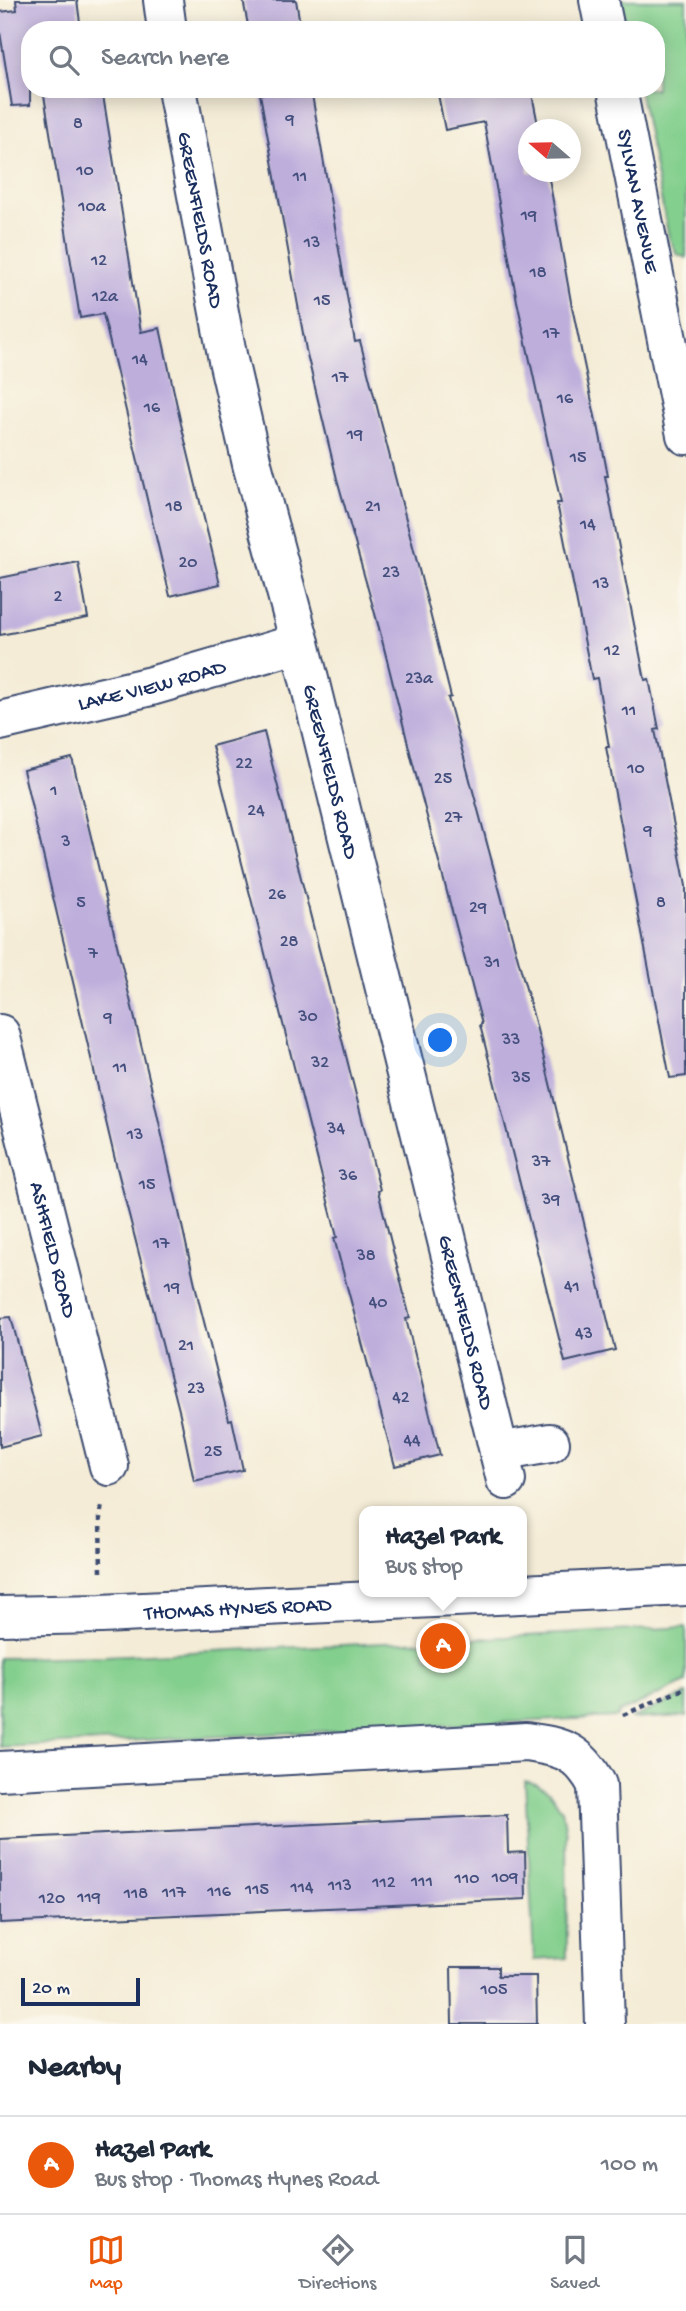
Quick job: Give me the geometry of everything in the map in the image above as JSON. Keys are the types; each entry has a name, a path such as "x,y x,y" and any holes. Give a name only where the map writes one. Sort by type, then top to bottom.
{"street":[{"path":"163,0 166,21"},
{"path":"599,0 603,21"},
{"name":"GREENFIELDS ROAD","path":"179,98 228,360 252,464 300,643 503,1466 550,1443"},
{"name":"SYLVAN AVENUE","path":"619,98 672,289 686,435"},
{"name":"LAKE VIEW ROAD","path":"0,721 151,686 300,643"},
{"name":"ASHFIELD ROAD","path":"0,1034 109,1466"},
{"name":"THOMAS HYNES ROAD","path":"527,1594 686,1586"},
{"name":"THOMAS HYNES ROAD","path":"0,1616 101,1614 456,1597"},
{"path":"0,1771 526,1742 555,1746 577,1756 588,1767 597,1785 605,2024"}],"path":[{"path":"101,1572 100,1518 109,1466"},
{"path":"624,1716 686,1688"}],"green space":[{"path":"621,0 686,0 686,258 677,254 669,238 641,98 665,98 665,21 625,21"},
{"path":"686,1627 686,1682 618,1713 617,1717 0,1747 0,1658 105,1656 425,1641 426,1657 471,1654 470,1639"},
{"path":"686,1694 686,1716 630,1719"},
{"path":"525,1781 549,1792 562,1810 566,1833 567,1958 534,1960"}],"building":[{"path":"16,0 77,0 80,21 21,21 21,98 30,98 30,105 12,106 0,32 0,12 17,10"},
{"path":"243,0 296,0 300,21 247,21"},
{"path":"44,98 103,98 141,332 160,328 220,584 170,596 103,314 80,318"},
{"path":"261,98 313,98 355,342 360,341 451,697 448,698 536,1026 615,1350 565,1362 480,1025 482,1024 379,628 337,479 306,350"},
{"path":"439,98 533,98 537,119 518,119 518,182 550,184 645,680 649,679 659,729 655,730 686,886 686,1076 670,1078 606,747 609,747 597,678 592,679 557,503 561,503 517,301 484,122 445,130"},
{"path":"78,562 88,618 0,635 0,578"},
{"path":"264,732 380,1190 378,1191 410,1318 406,1319 440,1455 395,1466 334,1238 337,1237 212,746"},
{"path":"72,758 151,1086 199,1302 229,1420 232,1419 243,1470 194,1481 23,770"},
{"path":"11,1317 42,1436 0,1447 0,1318"},
{"path":"507,1815 508,1853 525,1852 526,1899 0,1923 0,1839"},
{"path":"451,1967 498,1967 498,1976 536,1976 537,2024 452,2024"}],"place":[{"name":"Hazel Park","path":"443,1646"}]}
